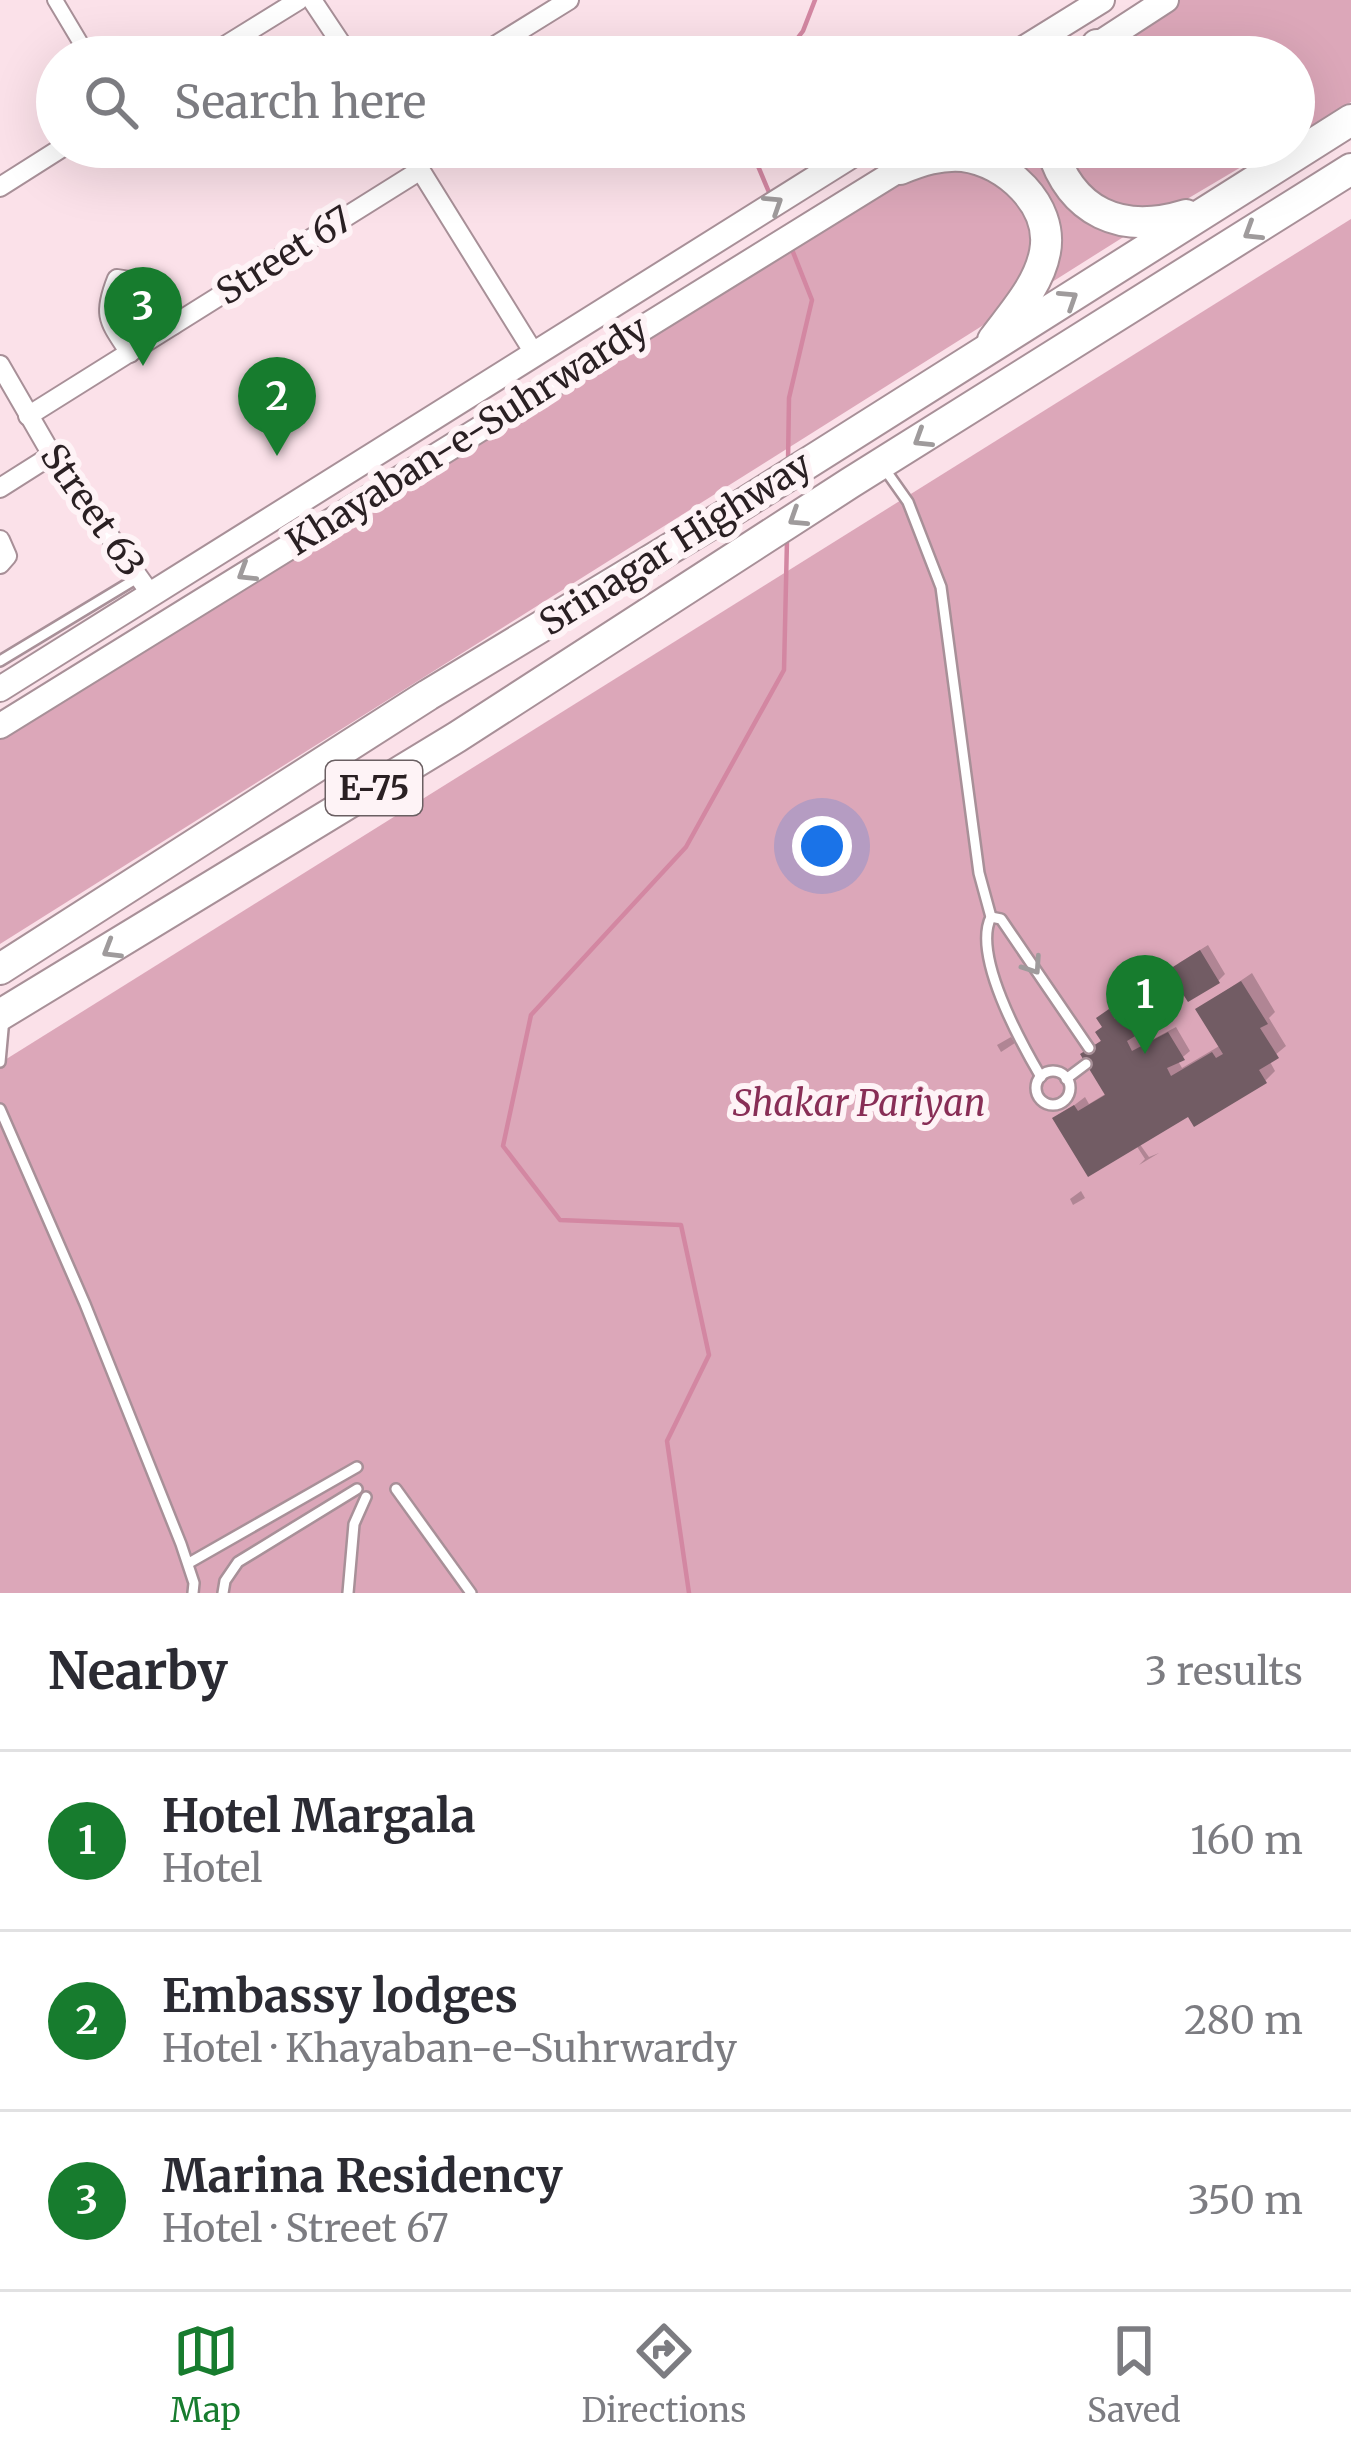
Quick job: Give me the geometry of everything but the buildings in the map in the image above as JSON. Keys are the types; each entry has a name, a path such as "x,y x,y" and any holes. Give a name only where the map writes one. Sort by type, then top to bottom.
{"highway":[{"name":"Srinagar Highway","path":"1315,142 1351,120"},
{"path":"983,354 1036,281 1046,242 1042,221 1020,184 994,168"},
{"path":"1058,168 1075,195 1096,212 1123,222 1151,223 1209,208"},
{"name":"Srinagar Highway","path":"0,969 155,866 724,516 1274,168"},
{"name":"Srinagar Highway","path":"3,1014 153,925 1351,169"},
{"path":"668,549 627,586 439,703 434,713 438,722 447,727 457,724 676,586 717,570"},
{"path":"153,925 186,892 406,757 414,749 413,739 407,732 395,732 207,848 155,866"}],"main road":[{"path":"1044,36 1102,0"},
{"path":"1113,36 1166,0"},
{"name":"Khayaban-e-Suhrwardy","path":"0,689 145,585 535,353 831,168"},
{"name":"Khayaban-e-Suhrwardy","path":"0,726 900,169"},
{"path":"706,248 714,281"}],"street":[{"path":"55,0 76,36"},
{"path":"241,36 299,0"},
{"path":"312,0 336,36"},
{"path":"511,36 568,0"},
{"path":"0,187 36,164"},
{"path":"417,168 535,353"},
{"name":"Street 67","path":"28,416 419,171"},
{"path":"130,352 108,318 117,279 143,283 173,325"},
{"name":"Street 63","path":"0,365 52,455 145,585"},
{"path":"0,488 52,455"},
{"path":"0,540 7,556 0,564"}],"lane":[{"path":"881,464 908,502 941,587 980,873 991,916 985,929 1004,1008 1041,1077"},
{"path":"0,661 145,585"},
{"path":"991,916 1001,920 1089,1048"},
{"path":"0,1062 3,1014"},
{"path":"1066,1078 1086,1064"},
{"path":"1053,1072 1066,1078 1070,1088 1066,1098 1052,1105 1038,1096 1041,1077 1053,1072"},
{"path":"0,1108 86,1304 189,1563 193,1593"},
{"path":"189,1563 357,1467"},
{"path":"396,1489 471,1593"},
{"path":"223,1593 238,1562 362,1493 354,1524 348,1593"}],"green space":[{"path":"1180,0 1351,0 1351,102 1315,123 1315,36 1123,36"},
{"path":"914,168 1240,168 0,944 0,735"},
{"name":"Shakar Pariyan","path":"1351,219 1351,1593 0,1593 0,1063"}],"waterway":[{"path":"799,36 815,0"},
{"path":"759,168 771,197"},
{"path":"788,462 789,398 812,300 791,247"},
{"path":"689,1593 667,1441 709,1355 681,1225 560,1220 503,1146 531,1015 686,847 784,670 787,540"}],"place":[{"name":"Marina Residency","path":"143,366"},
{"name":"Embassy lodges","path":"277,456"},
{"name":"Hotel Margala","path":"1145,1054"}]}
